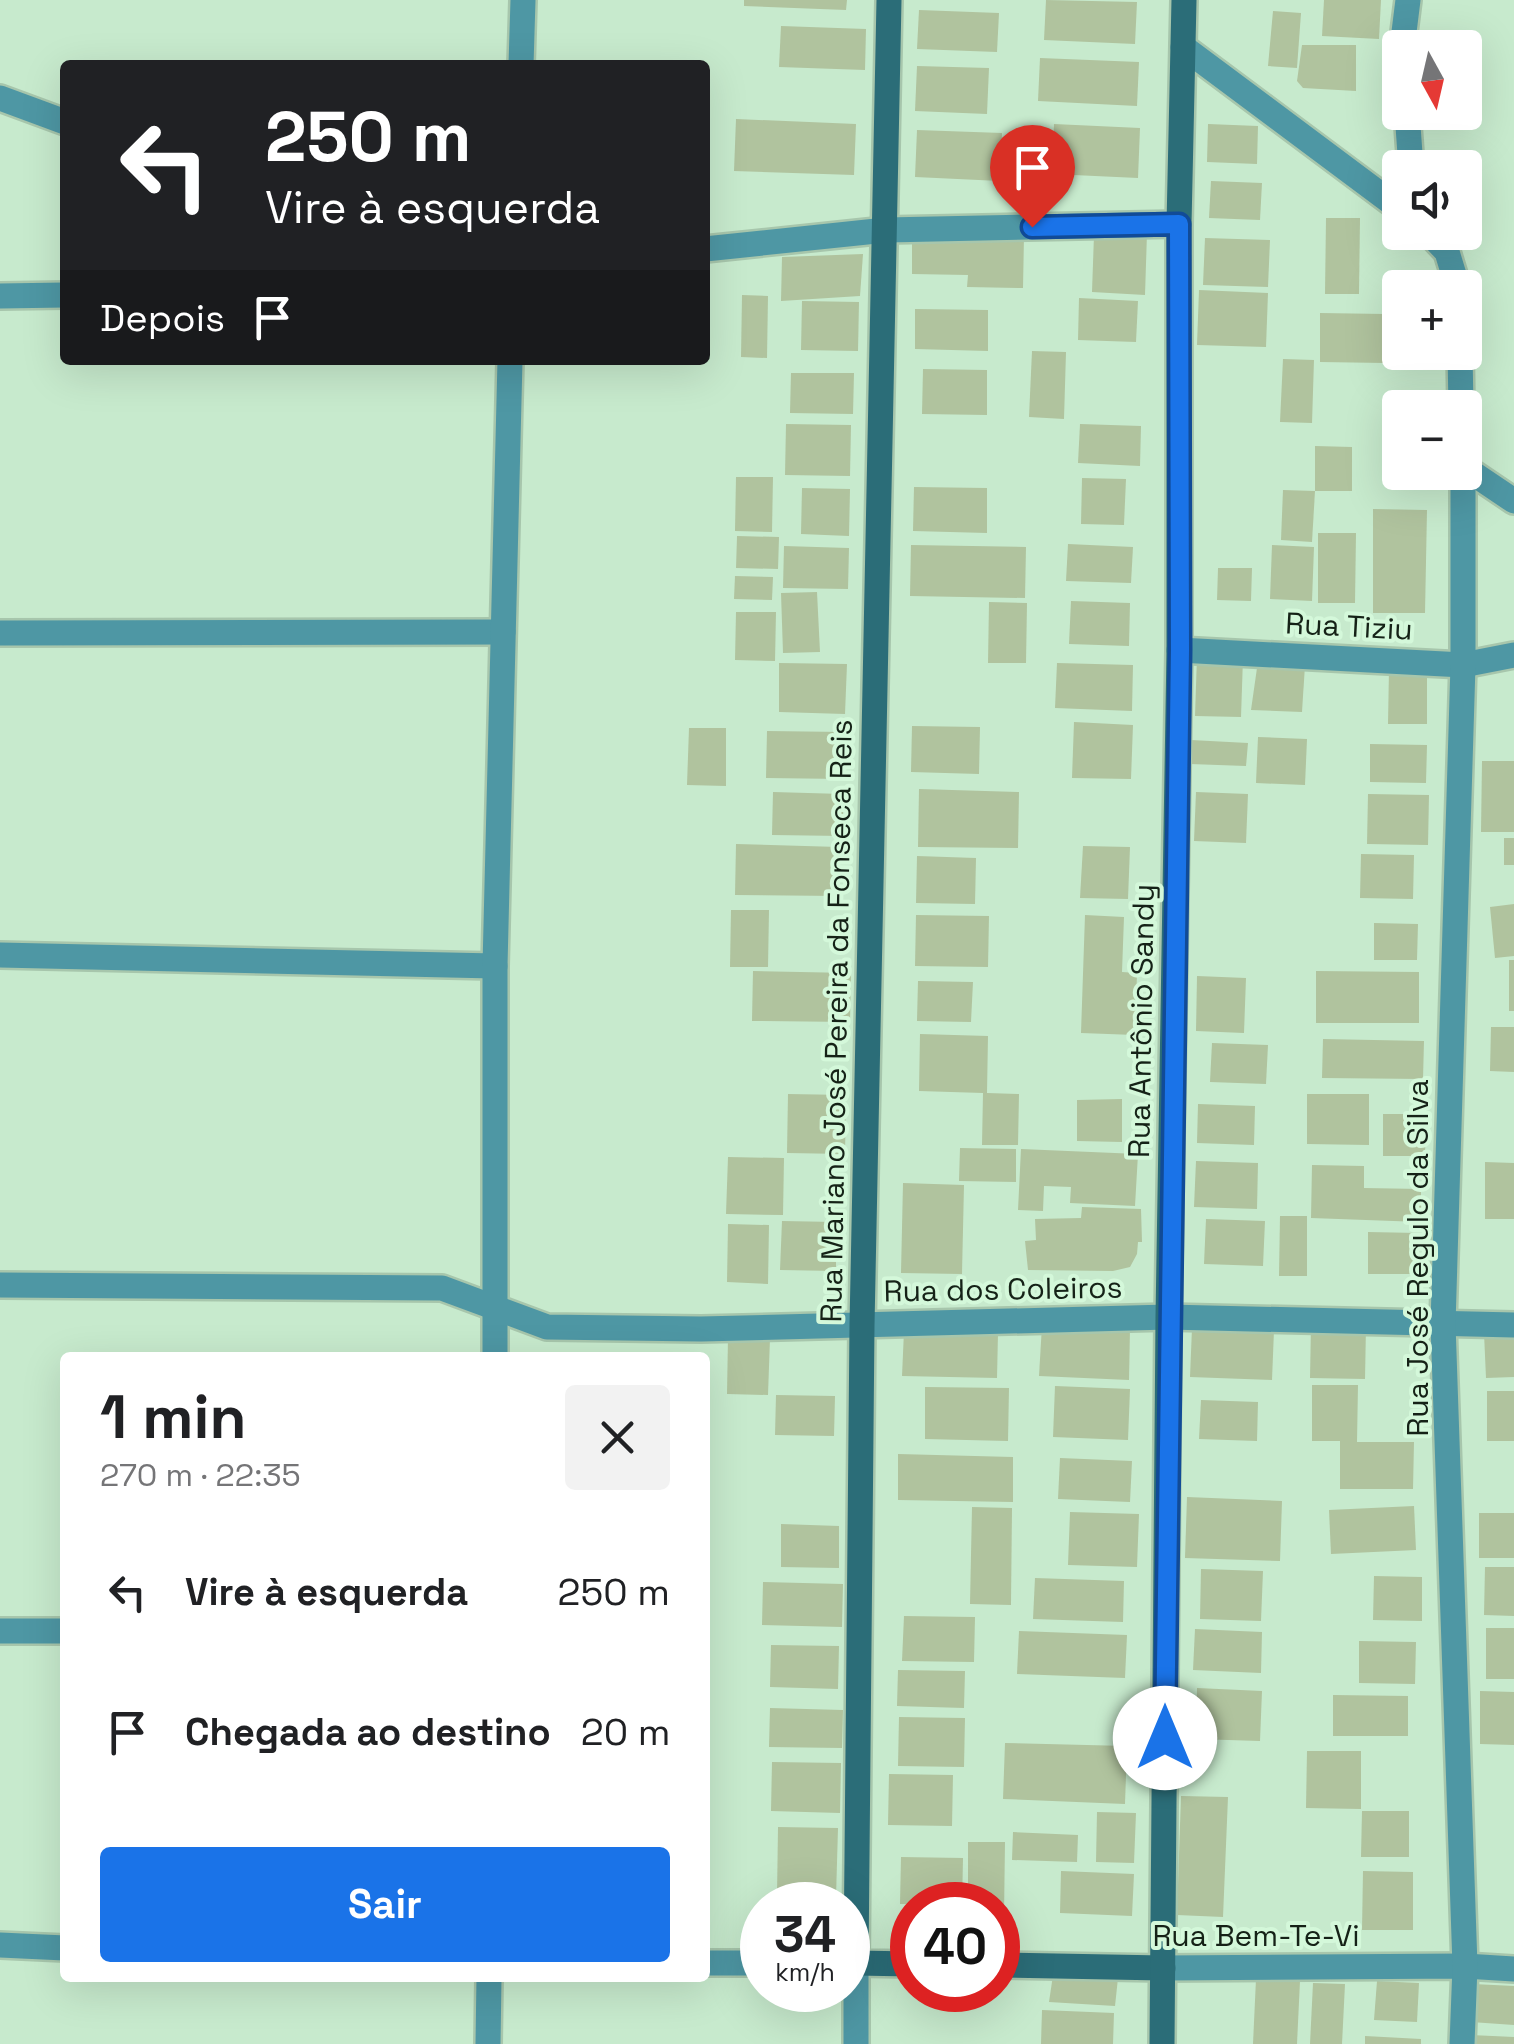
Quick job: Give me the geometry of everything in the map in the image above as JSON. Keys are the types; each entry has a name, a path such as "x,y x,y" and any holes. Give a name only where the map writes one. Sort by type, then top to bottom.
{"street":[{"path":"521,60 523,0"},
{"name":"Rua Mariano José Pereira da Fonseca Reis","path":"853,1882 889,0"},
{"name":"Rua Antônio Sandy","path":"1162,2044 1184,0"},
{"path":"1404,30 1408,0"},
{"path":"1184,47 1382,196"},
{"path":"0,98 60,120"},
{"path":"710,248 886,230 1179,224"},
{"path":"0,296 60,295"},
{"path":"495,1352 496,966 510,365"},
{"path":"1482,481 1514,501"},
{"name":"Rua José Regulo da Silva","path":"1462,2044 1465,1966 1443,1324 1463,665 1464,490"},
{"path":"0,633 503,632"},
{"name":"Rua Tiziu","path":"1180,650 1463,665 1514,656"},
{"path":"0,955 496,966"},
{"name":"Rua dos Coleiros","path":"0,1285 442,1288 548,1327 700,1329 1168,1318 1514,1325"},
{"path":"0,1631 60,1631"},
{"path":"0,1945 60,1948"},
{"path":"710,1964 740,1963"},
{"name":"Rua Bem-Te-Vi","path":"1020,1965 1514,1969"},
{"path":"488,2044 489,1982"},
{"name":"Rua Mariano José Pereira da Fonseca Reis","path":"854,2012 856,2044"}],"building":[{"path":"744,0 847,0 846,10 744,6"},
{"path":"1046,0 1137,2 1135,44 1044,40"},
{"path":"1324,0 1381,0 1379,39 1322,36"},
{"path":"919,10 999,13 997,52 917,49"},
{"path":"1273,11 1301,13 1297,68 1268,66"},
{"path":"781,26 866,29 865,70 779,67"},
{"path":"1302,45 1356,45 1356,91 1303,88 1297,81"},
{"path":"1040,58 1139,62 1137,106 1038,101"},
{"path":"917,66 989,68 987,114 915,111"},
{"path":"736,119 856,124 854,175 734,171"},
{"path":"1054,124 1140,128 1138,178 1052,174"},
{"path":"1208,124 1258,126 1257,164 1207,162"},
{"path":"917,130 1002,133 1000,181 915,177"},
{"path":"1211,181 1262,183 1260,220 1209,218"},
{"path":"1326,218 1360,218 1359,294 1325,294"},
{"path":"1147,233 1145,295 1092,292 1094,235"},
{"path":"912,234 1024,236 1023,288 967,287 968,275 912,274"},
{"path":"1205,238 1270,240 1268,287 1203,285"},
{"path":"863,254 860,296 781,301 782,257"},
{"path":"1199,290 1268,293 1266,347 1197,345"},
{"path":"742,295 768,296 767,358 741,357"},
{"path":"1079,298 1138,301 1136,342 1078,340"},
{"path":"802,301 859,302 858,351 801,350"},
{"path":"915,309 988,310 988,351 915,349"},
{"path":"1320,313 1382,314 1382,363 1320,362"},
{"path":"1032,351 1066,352 1064,419 1029,417"},
{"path":"1283,359 1314,360 1312,423 1280,422"},
{"path":"923,369 987,370 987,415 922,414"},
{"path":"791,373 854,373 853,414 790,413"},
{"path":"786,424 851,425 850,476 785,475"},
{"path":"1080,424 1141,426 1140,466 1078,463"},
{"path":"1315,446 1352,447 1352,491 1315,491"},
{"path":"736,477 773,477 772,532 735,531"},
{"path":"1082,478 1126,479 1124,525 1081,524"},
{"path":"914,487 987,488 987,533 913,531"},
{"path":"802,488 850,489 849,536 801,534"},
{"path":"1283,490 1315,491 1312,542 1281,540"},
{"path":"1373,509 1427,510 1425,613 1373,613"},
{"path":"1318,533 1356,533 1355,603 1318,603"},
{"path":"737,536 779,537 778,569 736,568"},
{"path":"1068,544 1133,547 1131,583 1066,581"},
{"path":"911,545 1026,547 1025,598 910,596"},
{"path":"1272,545 1314,547 1312,601 1270,599"},
{"path":"784,546 849,548 848,589 783,588"},
{"path":"1218,568 1252,568 1251,601 1217,600"},
{"path":"735,576 773,577 772,600 734,599"},
{"path":"817,592 820,652 783,653 781,593"},
{"path":"1071,601 1130,603 1129,646 1069,644"},
{"path":"989,602 1027,603 1026,663 988,663"},
{"path":"736,612 776,612 775,661 735,660"},
{"path":"1197,656 1243,658 1241,717 1195,716"},
{"path":"1258,661 1305,665 1302,712 1251,710"},
{"path":"779,663 847,664 845,714 779,712"},
{"path":"1057,663 1133,665 1132,711 1055,708"},
{"path":"1389,669 1427,670 1427,724 1388,724"},
{"path":"1074,722 1133,725 1131,779 1072,778"},
{"path":"912,726 980,727 979,774 911,772"},
{"path":"689,728 726,728 726,786 687,785"},
{"path":"767,731 844,732 843,779 766,778"},
{"path":"1258,737 1307,739 1305,785 1256,783"},
{"path":"1191,740 1248,743 1246,766 1190,764"},
{"path":"1370,744 1427,745 1426,783 1370,782"},
{"path":"1482,761 1514,761 1514,832 1481,832"},
{"path":"919,789 1019,792 1018,848 918,847"},
{"path":"773,792 843,794 843,836 772,835"},
{"path":"1196,792 1248,794 1246,843 1194,841"},
{"path":"1368,794 1429,795 1428,845 1367,844"},
{"path":"1504,838 1514,838 1514,865 1504,865"},
{"path":"736,844 839,847 839,896 735,895"},
{"path":"1083,846 1130,847 1128,899 1080,898"},
{"path":"1361,854 1414,855 1413,899 1360,898"},
{"path":"917,856 976,858 975,904 916,903"},
{"path":"1514,904 1514,956 1495,958 1490,907"},
{"path":"731,910 769,910 768,967 730,967"},
{"path":"916,915 989,916 988,967 915,966"},
{"path":"1085,915 1124,917 1122,972 1137,973 1135,1035 1081,1033"},
{"path":"1374,923 1418,924 1417,960 1374,960"},
{"path":"1509,960 1514,960 1514,1011 1509,1011"},
{"path":"753,971 851,973 850,1022 752,1021"},
{"path":"1316,971 1419,972 1419,1023 1316,1023"},
{"path":"1197,976 1246,978 1244,1033 1196,1031"},
{"path":"918,981 973,982 971,1022 917,1021"},
{"path":"1491,1027 1514,1027 1514,1072 1490,1071"},
{"path":"920,1034 988,1036 987,1093 1019,1094 1018,1145 982,1145 983,1093 919,1091"},
{"path":"1323,1039 1424,1041 1423,1079 1322,1078"},
{"path":"1212,1043 1268,1045 1266,1084 1210,1082"},
{"path":"788,1094 846,1095 845,1154 787,1153"},
{"path":"1307,1094 1369,1094 1369,1145 1307,1144"},
{"path":"1122,1099 1122,1142 1077,1141 1077,1100"},
{"path":"1198,1104 1255,1106 1254,1145 1197,1143"},
{"path":"1383,1114 1426,1114 1425,1156 1383,1156"},
{"path":"960,1148 1016,1149 1016,1182 959,1181"},
{"path":"1021,1149 1138,1154 1135,1206 1070,1203 1071,1187 1044,1186 1043,1211 1018,1210"},
{"path":"728,1157 784,1158 783,1215 726,1214"},
{"path":"1196,1161 1258,1163 1257,1209 1194,1207"},
{"path":"1485,1162 1514,1163 1514,1219 1485,1219"},
{"path":"1312,1165 1364,1166 1364,1188 1421,1189 1421,1222 1311,1218"},
{"path":"903,1183 964,1185 962,1274 901,1273"},
{"path":"1082,1207 1141,1209 1142,1242 1138,1242 1130,1267 1113,1271 1028,1270 1025,1241 1036,1240 1035,1219 1081,1218"},
{"path":"1280,1216 1307,1216 1307,1276 1279,1276"},
{"path":"1206,1219 1265,1221 1263,1266 1204,1264"},
{"path":"782,1221 836,1222 836,1271 780,1270"},
{"path":"728,1224 769,1225 768,1284 727,1282"},
{"path":"1368,1232 1418,1233 1418,1274 1368,1274"},
{"path":"1042,1325 1130,1328 1129,1380 1039,1376"},
{"path":"1311,1325 1366,1326 1365,1379 1310,1378"},
{"path":"1192,1328 1274,1330 1272,1380 1190,1377"},
{"path":"904,1331 998,1333 997,1378 902,1376"},
{"path":"1514,1332 1514,1377 1486,1378 1484,1333"},
{"path":"728,1337 770,1338 768,1395 727,1394"},
{"path":"1312,1385 1358,1385 1357,1442 1414,1442 1413,1489 1340,1489 1340,1441 1312,1441"},
{"path":"1055,1386 1130,1389 1128,1440 1053,1437"},
{"path":"925,1387 1009,1388 1008,1441 925,1439"},
{"path":"1487,1391 1514,1391 1514,1441 1487,1441"},
{"path":"776,1395 835,1396 834,1436 775,1435"},
{"path":"1201,1400 1258,1402 1257,1441 1199,1439"},
{"path":"898,1454 1013,1457 1013,1502 898,1500"},
{"path":"1060,1458 1132,1461 1130,1502 1058,1499"},
{"path":"1187,1497 1282,1501 1280,1561 1185,1558"},
{"path":"1414,1506 1416,1550 1331,1554 1329,1510"},
{"path":"972,1507 1012,1508 1011,1605 970,1604"},
{"path":"1070,1512 1139,1514 1137,1567 1068,1565"},
{"path":"1479,1513 1514,1513 1514,1558 1479,1558"},
{"path":"781,1524 839,1526 839,1568 781,1567"},
{"path":"1485,1567 1514,1567 1514,1616 1484,1615"},
{"path":"1201,1569 1263,1571 1261,1621 1200,1619"},
{"path":"1374,1576 1422,1577 1422,1621 1373,1620"},
{"path":"1035,1578 1124,1581 1123,1622 1033,1619"},
{"path":"763,1582 843,1584 842,1627 762,1625"},
{"path":"904,1616 975,1617 974,1662 902,1661"},
{"path":"1486,1628 1514,1628 1514,1679 1486,1679"},
{"path":"1195,1629 1262,1632 1261,1673 1193,1670"},
{"path":"1019,1631 1127,1635 1125,1678 1017,1674"},
{"path":"1359,1641 1416,1642 1415,1684 1359,1683"},
{"path":"771,1645 839,1646 838,1689 770,1687"},
{"path":"898,1670 965,1671 964,1708 897,1706"},
{"path":"1197,1688 1262,1691 1260,1741 1196,1739"},
{"path":"1480,1691 1514,1692 1514,1745 1480,1744"},
{"path":"1333,1695 1408,1696 1408,1736 1333,1736"},
{"path":"770,1708 843,1710 842,1748 769,1747"},
{"path":"899,1717 965,1718 964,1767 898,1766"},
{"path":"1005,1743 1127,1746 1125,1804 1003,1799"},
{"path":"1307,1751 1361,1751 1361,1809 1306,1808"},
{"path":"772,1762 841,1763 840,1813 771,1811"},
{"path":"889,1774 953,1775 952,1826 888,1825"},
{"path":"1181,1796 1228,1797 1223,1917 1177,1915"},
{"path":"1362,1811 1409,1811 1409,1857 1361,1857"},
{"path":"1097,1812 1136,1813 1134,1863 1096,1862"},
{"path":"778,1827 838,1828 836,1882 777,1882"},
{"path":"1013,1832 1078,1835 1077,1862 1012,1860"},
{"path":"968,1842 1005,1842 1004,1882 968,1882"},
{"path":"901,1857 963,1858 962,1882 900,1882"},
{"path":"1061,1871 1134,1874 1132,1916 1060,1913"},
{"path":"1363,1871 1413,1872 1413,1930 1362,1930"},
{"path":"1053,1975 1118,1978 1115,2006 1049,2002"},
{"path":"1256,1979 1300,1981 1297,2044 1253,2044"},
{"path":"1377,1981 1419,1983 1417,2022 1374,2020"},
{"path":"1313,1983 1345,1984 1342,2044 1310,2044"},
{"path":"1473,1984 1514,1986 1514,2025 1471,2022"},
{"path":"1042,2010 1114,2013 1113,2044 1041,2044"},
{"path":"1471,2035 1514,2037 1514,2044 1471,2044"},
{"path":"1365,2036 1421,2039 1421,2044 1365,2044"}],"route":[{"path":"1032,227 1179,224 1180,650 1165,1738"}]}
